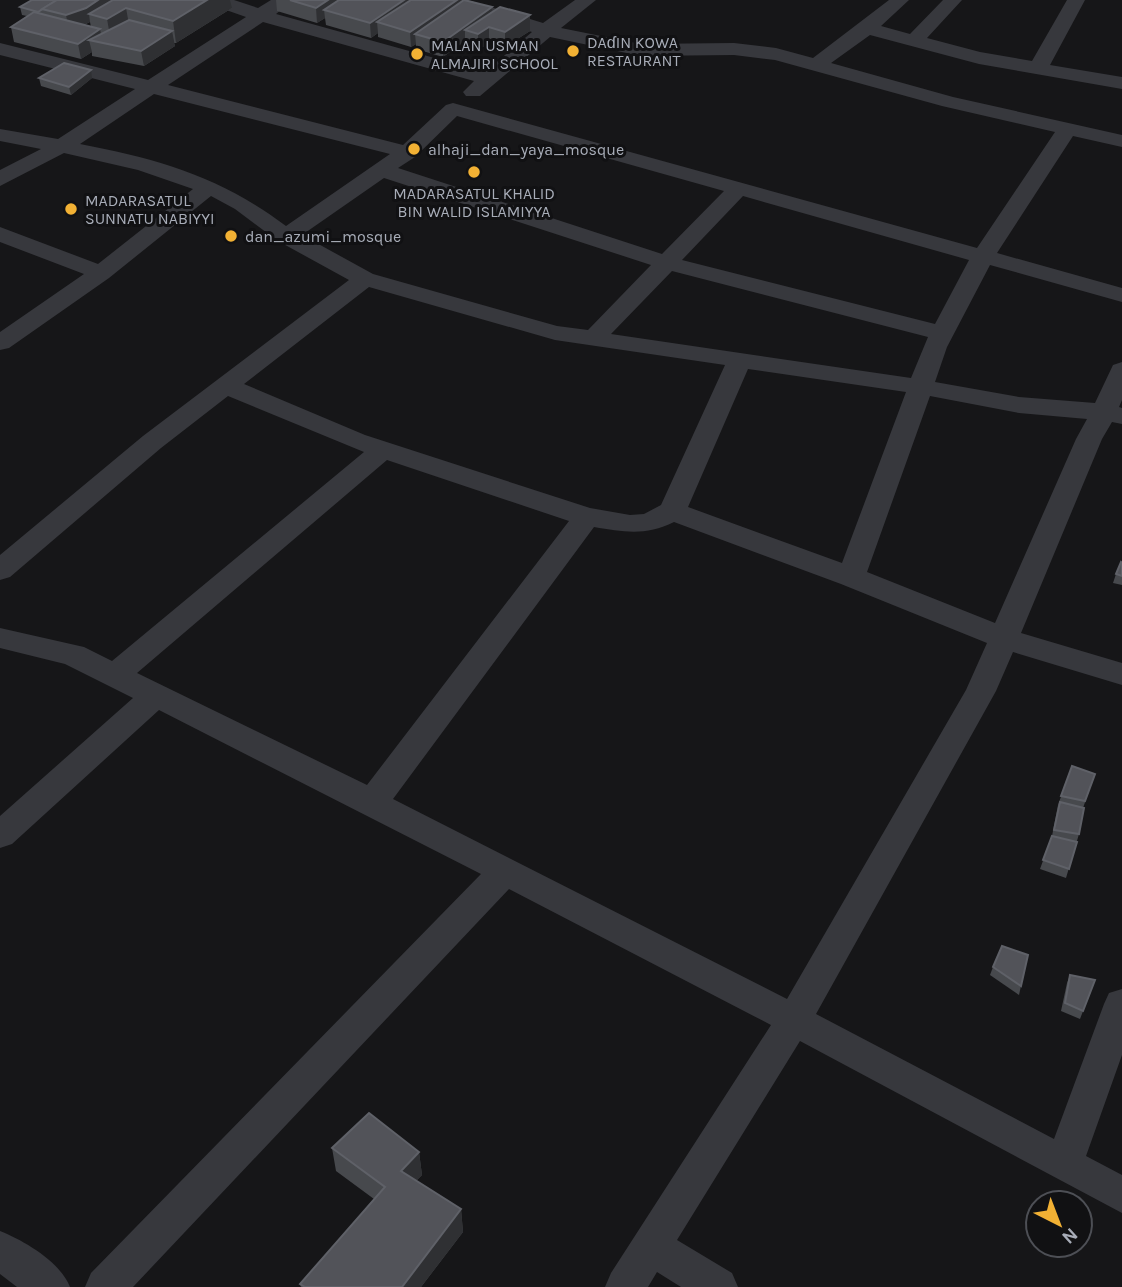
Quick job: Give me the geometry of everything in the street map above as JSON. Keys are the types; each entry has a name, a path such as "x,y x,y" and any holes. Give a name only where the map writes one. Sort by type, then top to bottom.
{"street":[{"path":"216,0 259,15 489,79"},
{"path":"0,179 62,146 284,0"},
{"path":"449,0 547,30 617,47 640,50 734,49 776,54 949,102 1068,129 1119,135"},
{"path":"286,236 407,152 453,109 584,0"},
{"path":"816,65 900,0"},
{"path":"914,41 953,0"},
{"path":"1038,69 1076,0"},
{"path":"867,28 1038,69 1122,83"},
{"path":"0,49 407,152"},
{"path":"453,109 1122,295"},
{"path":"851,577 934,347 983,256 1068,129"},
{"path":"0,135 62,146 184,177 231,197 286,236 365,279 555,332 921,387 1019,405 1113,414"},
{"path":"382,170 667,263 943,333"},
{"path":"0,343 101,273 209,187"},
{"path":"593,339 738,189"},
{"path":"0,234 101,273"},
{"path":"0,570 152,442 365,279"},
{"path":"226,386 383,450 587,517 630,524 649,523 672,511 740,359"},
{"path":"625,1287 794,1020 981,691 1088,439 1113,414 1122,370"},
{"path":"114,676 383,450"},
{"path":"672,511 851,577 1003,638 1122,674"},
{"path":"372,802 587,517"},
{"path":"0,638 73,655 372,802 794,1020 1122,1195"},
{"path":"0,835 155,697"},
{"path":"105,1287 505,871"},
{"path":"1064,1164 1122,1004"},
{"path":"651,1246 718,1287"},
{"path":"0,1250 50,1287"}],"building":[{"path":"32,0 57,0 38,12 20,7"},
{"path":"57,0 98,0 86,8 66,15 42,9"},
{"path":"113,0 207,0 173,21 126,8 107,19 89,14"},
{"path":"290,0 328,0 316,8"},
{"path":"339,0 404,0 370,23 324,10"},
{"path":"411,0 457,0 410,32 377,22"},
{"path":"464,0 492,7 443,42 415,34"},
{"path":"500,7 530,15 505,32 489,27 478,34 465,30"},
{"path":"34,12 100,29 78,44 11,27"},
{"path":"129,20 172,31 141,51 89,40"},
{"path":"64,63 91,70 69,87 39,78"},
{"path":"1122,563 1122,576 1116,574"},
{"path":"1072,766 1095,774 1085,801 1061,796"},
{"path":"1060,802 1084,808 1079,834 1054,830"},
{"path":"1052,836 1077,842 1069,869 1043,860"},
{"path":"1002,946 1028,955 1021,986 993,967"},
{"path":"1070,975 1095,980 1083,1011 1065,1003"},
{"path":"369,1113 419,1152 401,1171 461,1209 402,1287 305,1287 300,1284 385,1187 332,1148"}],"place":[{"name":"DAɗIN KOWA RESTAURANT","path":"573,51"},
{"name":"MALAN USMAN ALMAJIRI SCHOOL","path":"417,54"},
{"name":"alhaji_dan_yaya_mosque","path":"414,149"},
{"name":"MADARASATUL KHALID BIN WALID ISLAMIYYA","path":"474,172"},
{"name":"MADARASATUL SUNNATU NABIYYI","path":"71,209"},
{"name":"dan_azumi_mosque","path":"231,236"}]}
